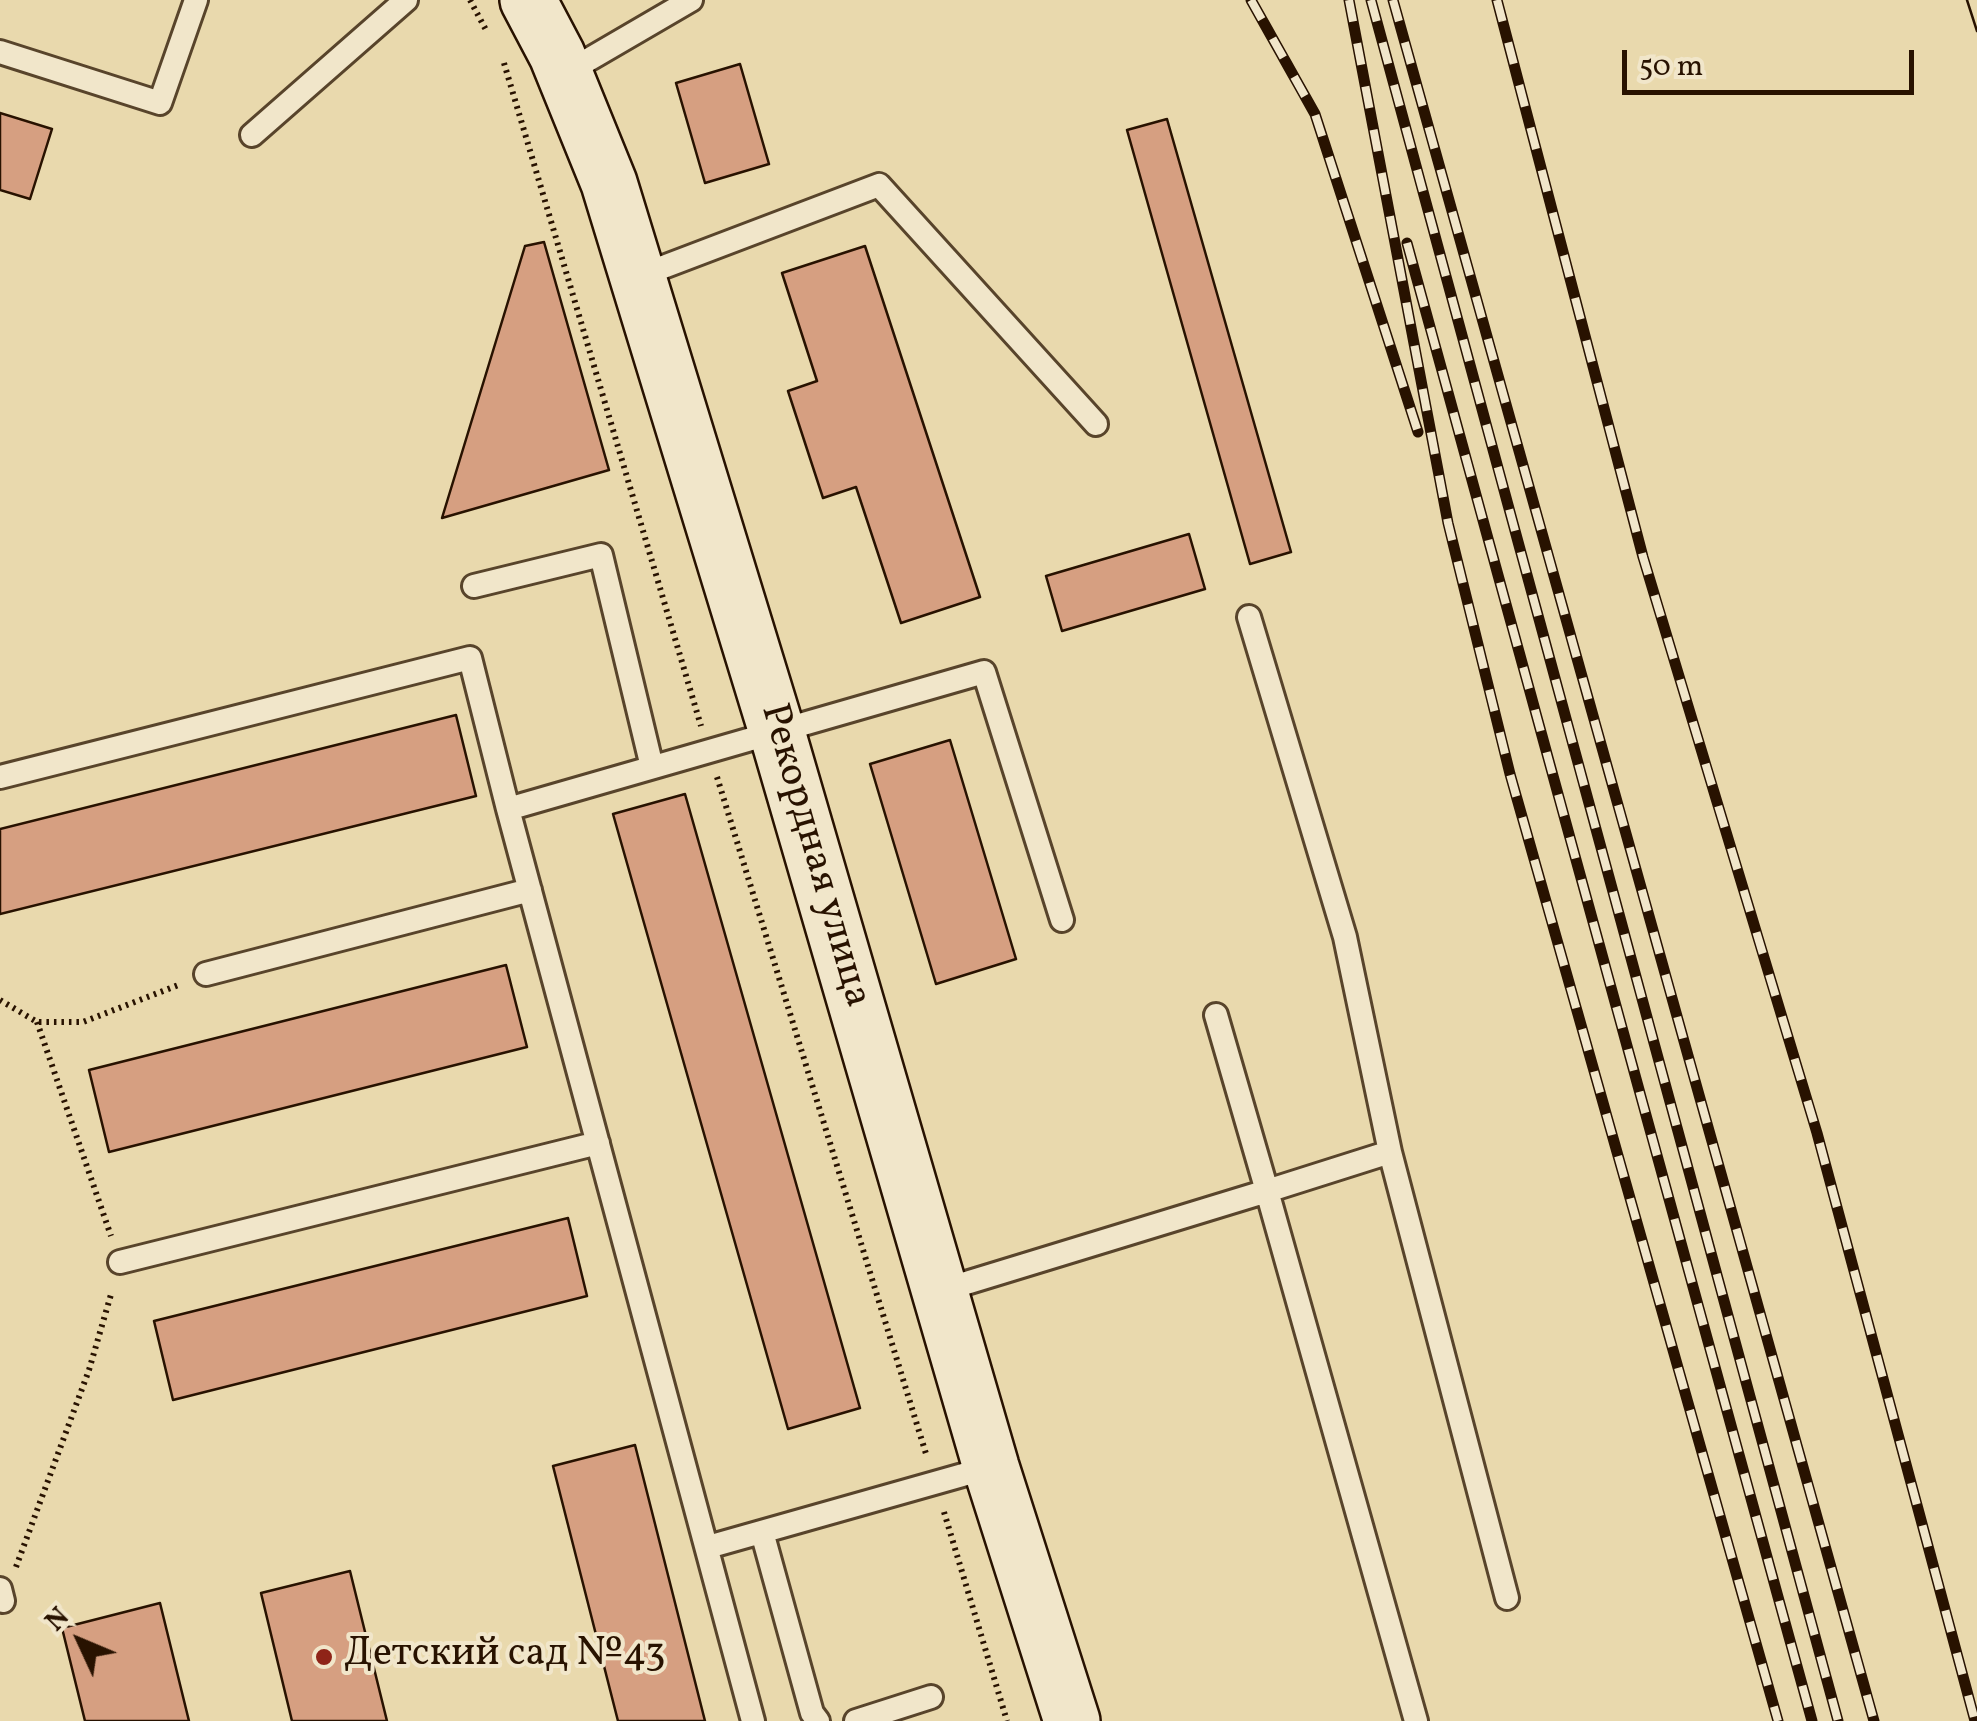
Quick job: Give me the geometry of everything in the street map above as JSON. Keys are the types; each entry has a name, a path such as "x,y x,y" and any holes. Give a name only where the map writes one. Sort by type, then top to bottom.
{"main road":[{"name":"Рекордная улица","path":"508,16 564,74 609,183 777,732 992,1467 1072,1721"}],"lane":[{"path":"0,52 160,103 196,0"},
{"path":"252,135 406,0"},
{"path":"564,74 691,0"},
{"path":"638,277 880,185 1096,424"},
{"path":"474,586 601,555 652,768"},
{"path":"1249,617 1344,937 1390,1152 1508,1598"},
{"path":"0,777 470,658 753,1721"},
{"path":"508,809 984,672 1062,920"},
{"path":"206,974 530,890"},
{"path":"1216,1015 1416,1721"},
{"path":"120,1262 598,1143"},
{"path":"940,1292 1390,1152"},
{"path":"708,1547 992,1467"},
{"path":"762,1532 812,1713 818,1721"},
{"path":"856,1721 932,1697"}],"path":[{"path":"470,0 508,16"},
{"path":"497,49 506,66 709,751 1008,1721"},
{"path":"0,1000 38,1022 83,1022 206,974"},
{"path":"2,1595 89,1370 120,1262 38,1022"}],"building":[{"path":"740,64 769,164 705,183 676,83"},
{"path":"0,113 52,129 30,199 0,190"},
{"path":"1167,119 1291,552 1250,564 1127,130"},
{"path":"544,242 609,470 442,518 525,246"},
{"path":"865,246 980,597 901,623 856,487 823,498 788,391 817,381 782,273"},
{"path":"1189,534 1205,589 1062,631 1046,576"},
{"path":"456,715 476,796 0,914 0,829"},
{"path":"950,740 1016,959 936,984 870,764"},
{"path":"685,794 860,1408 788,1429 613,814"},
{"path":"506,965 527,1047 109,1152 89,1070"},
{"path":"568,1218 587,1296 173,1400 154,1321"},
{"path":"635,1445 705,1721 618,1721 553,1466"},
{"name":"Детский сад №43","path":"350,1571 387,1721 292,1721 261,1593"},
{"path":"160,1603 189,1721 85,1721 62,1628"}],"tram line":[{"path":"1967,0 1977,31"}],"railway":[{"path":"1251,0 1315,114 1418,432"},
{"path":"1349,0 1448,523 1510,774 1778,1721"},
{"path":"1371,0 1838,1721"},
{"path":"1393,0 1874,1721"},
{"path":"1497,0 1643,557 1817,1133 1975,1721"},
{"path":"1407,243 1812,1721"}],"place":[{"name":"Детский сад №43","path":"324,1657"}]}
